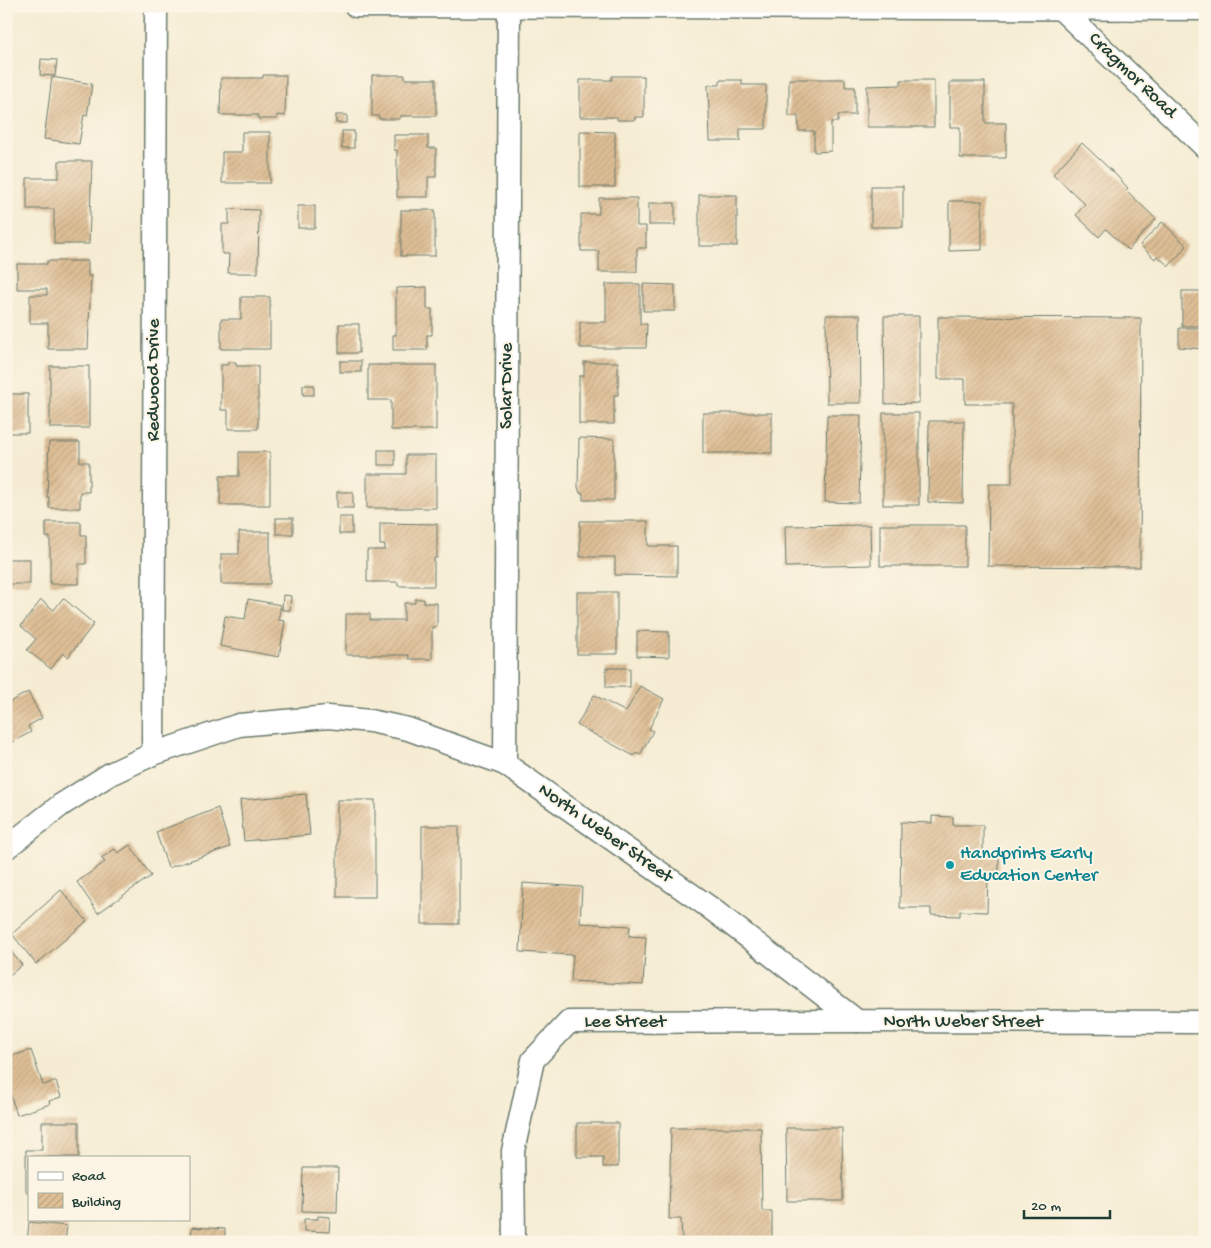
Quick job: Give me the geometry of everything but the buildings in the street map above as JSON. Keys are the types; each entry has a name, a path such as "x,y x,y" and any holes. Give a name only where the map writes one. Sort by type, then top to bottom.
{"street":[{"name":"Redwood Drive","path":"153,754 156,6"},
{"path":"356,6 1205,9"},
{"name":"Solar Drive","path":"505,764 510,7"},
{"name":"Cragmor Road","path":"1059,7 1205,147"},
{"name":"North Weber Street","path":"6,848 69,800 110,774 153,754 239,725 328,717 370,721 408,729 505,764 709,907 857,1021 1205,1022"},
{"name":"Lee Street","path":"514,1242 513,1151 533,1060 569,1022 857,1021"}],"place":[{"name":"Handprints Early Education Center","path":"950,865"}]}
